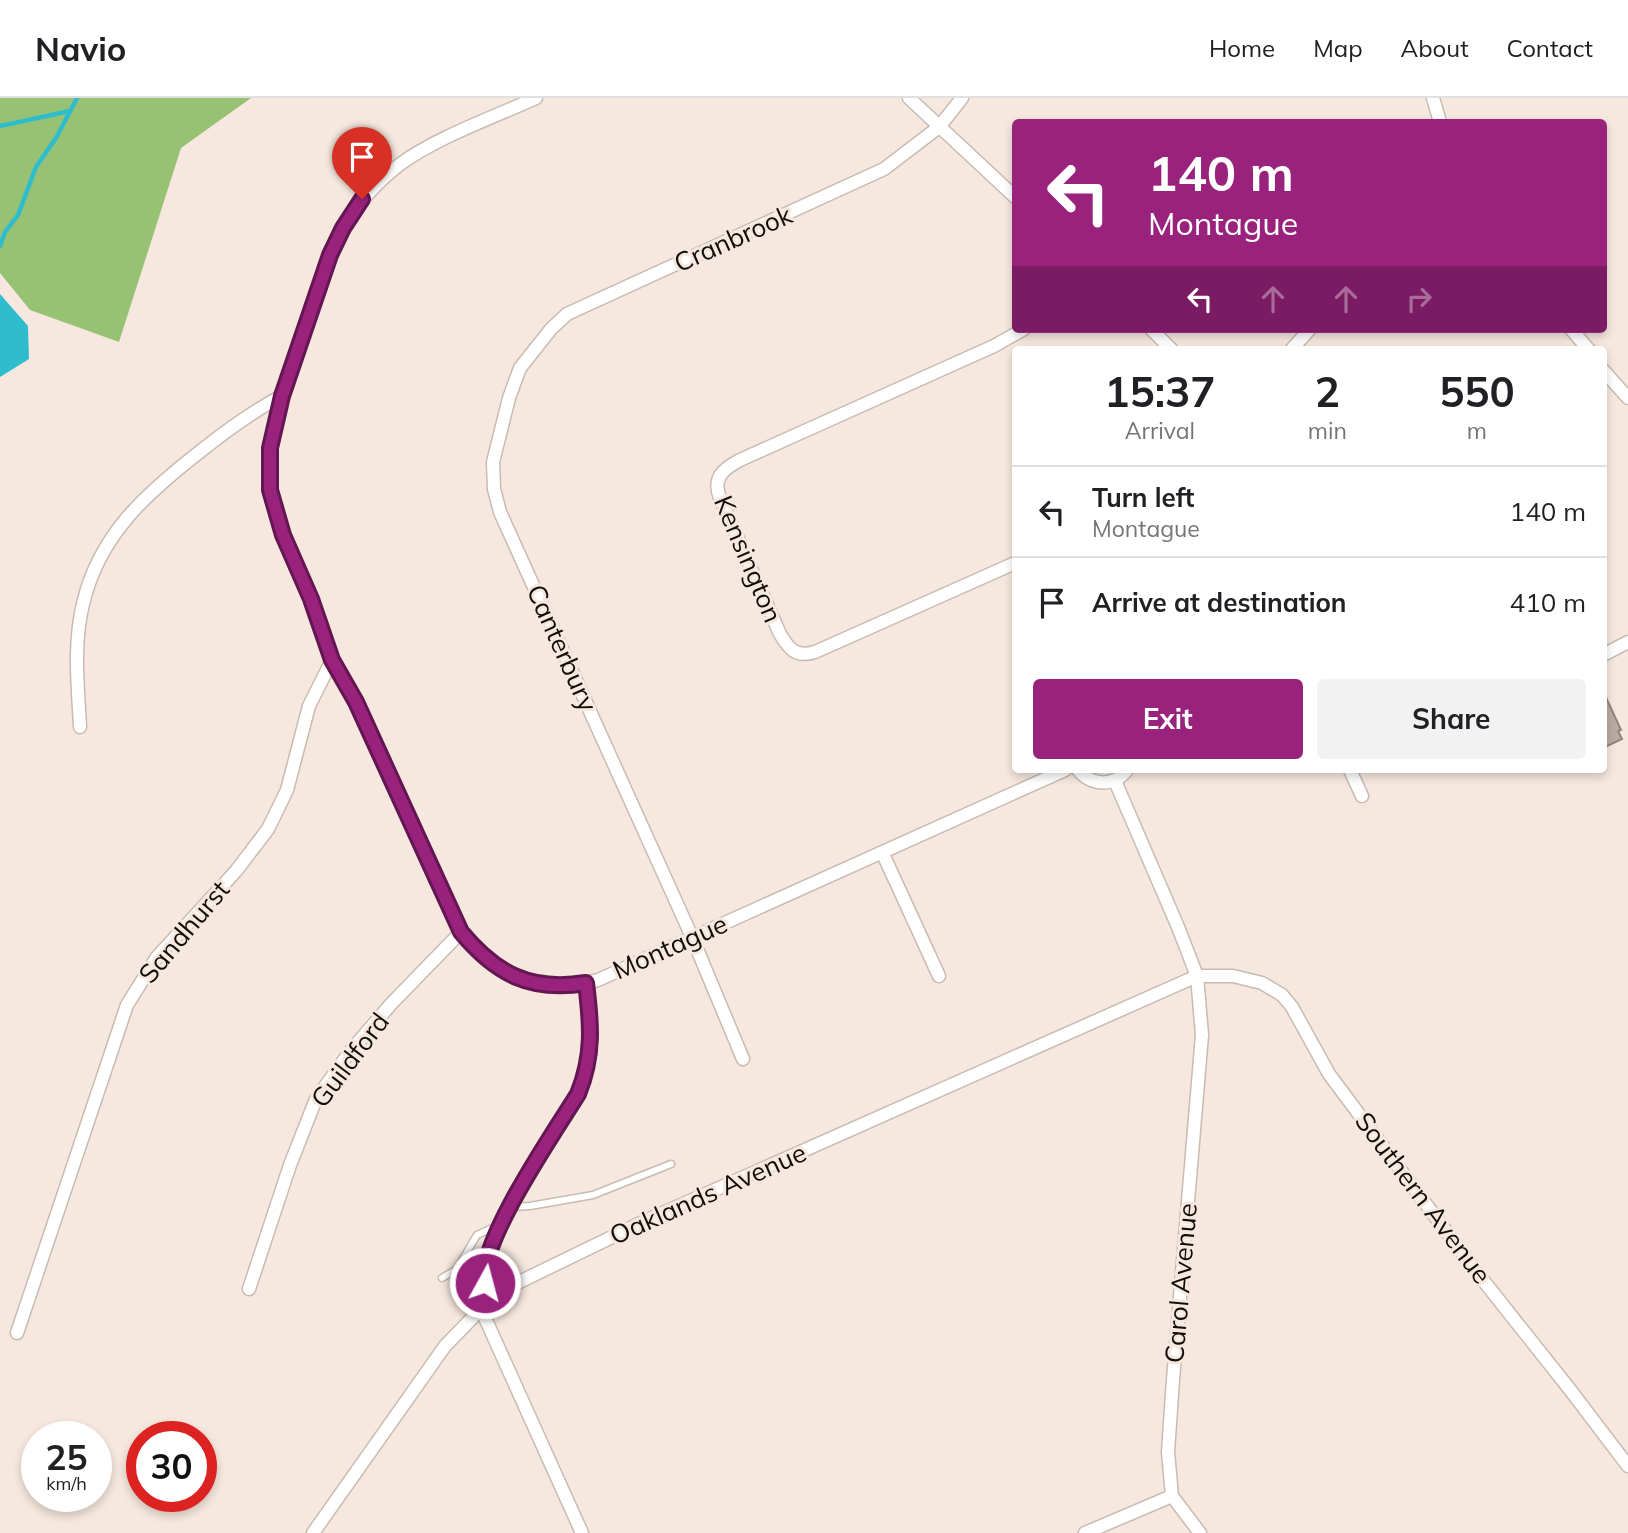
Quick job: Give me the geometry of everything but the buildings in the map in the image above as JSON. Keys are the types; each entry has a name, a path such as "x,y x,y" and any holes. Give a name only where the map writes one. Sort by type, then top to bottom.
{"street":[{"name":"Montague","path":"537,98 414,155 384,177 362,199 343,228 330,255 282,396 270,448 270,490 283,535 311,599 332,660 356,702 461,932 482,956 514,976 541,985 565,986 598,980 1058,773"},
{"path":"908,98 1012,194"},
{"name":"Cranbrook","path":"530,353 551,329 573,310 884,169 939,127 962,98"},
{"path":"1433,98 1439,119"},
{"name":"Kensington","path":"1012,564 815,652 801,654 789,649 780,634 720,498 717,479 725,468 740,460 994,346 1017,333"},
{"path":"1156,333 1168,346"},
{"path":"1295,346 1306,333"},
{"name":"Canterbury","path":"530,353 520,368 497,440 493,475 496,499 692,937 743,1059"},
{"path":"1607,374 1628,398"},
{"path":"80,727 77,670 80,620 88,585 105,549 128,516 164,478 229,429 282,396"},
{"path":"1607,653 1628,642"},
{"name":"Sandhurst","path":"17,1334 127,1006 157,957 243,863 268,829 287,790 309,706 332,660"},
{"path":"1081,773 1096,782 1115,780 1123,773"},
{"path":"1351,773 1362,796"},
{"name":"Carol Avenue","path":"1115,780 1197,976 1202,1035 1168,1452 1172,1496"},
{"path":"883,854 939,976"},
{"name":"Guildford","path":"249,1289 293,1156 316,1099 349,1053 461,932"},
{"name":"Oaklands Avenue","path":"313,1533 457,1331 492,1300 522,1280 647,1220 1197,976"},
{"name":"Southern Avenue","path":"1197,976 1233,976 1262,983 1282,995 1292,1007 1329,1073 1475,1270 1628,1466"},
{"path":"492,1300 485,1283 484,1268 500,1224 578,1094 584,1079 589,1061 591,1029 586,983"},
{"path":"481,1309 582,1533"},
{"path":"1085,1533 1172,1496 1200,1533"}],"lane":[{"path":"510,1207 593,1195 671,1164"},
{"path":"442,1278 457,1269 477,1235 500,1224"}],"green space":[{"path":"0,98 251,98 181,148 119,342 30,310 0,273"}],"water":[{"path":"0,294 28,326 29,359 0,377"}],"waterway":[{"path":"0,246 5,232 18,215 36,167 56,138 77,98"},
{"path":"0,126 70,111"}],"route":[{"path":"362,199 343,228 330,255 282,396 270,448 270,490 275,508 332,660 356,702 461,932 477,951 507,974 541,985 586,983 591,1029 589,1061 584,1079 578,1094 500,1224 486,1260 485,1283"}]}
